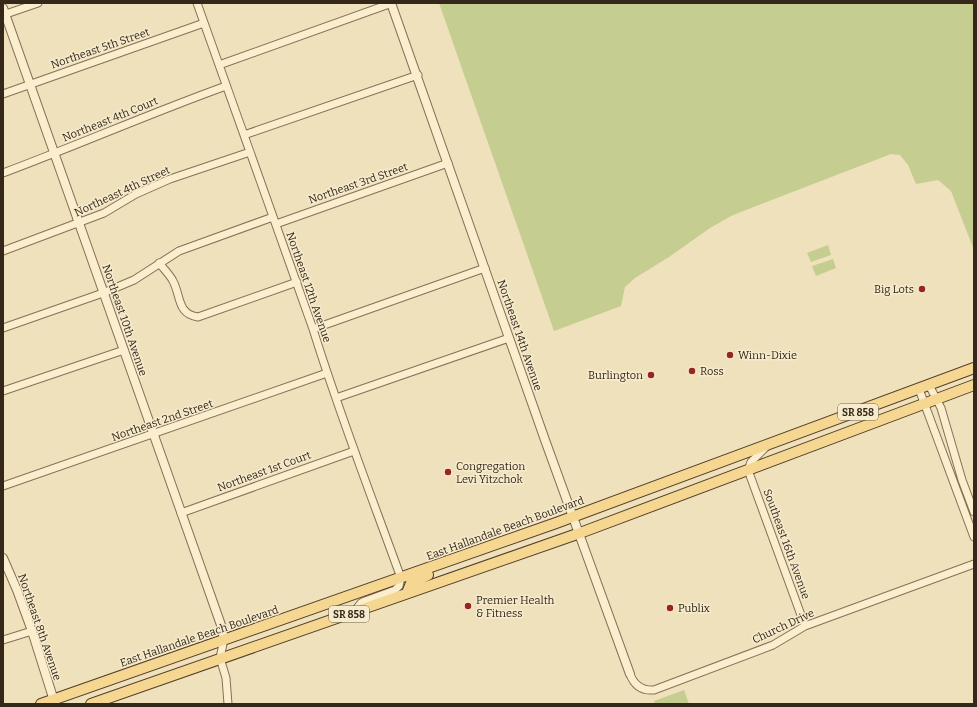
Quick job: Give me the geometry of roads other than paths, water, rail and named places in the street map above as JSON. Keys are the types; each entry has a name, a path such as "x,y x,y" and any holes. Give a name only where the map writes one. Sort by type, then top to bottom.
{"main road":[{"name":"East Hallandale Beach Boulevard","path":"41,704 54,702 224,639 574,517 974,368"},
{"name":"SR 858","path":"91,704 580,533 925,402 974,385"},
{"path":"714,482 733,468 742,455"},
{"path":"407,593 411,583 421,577 447,568 456,559"}],"street":[{"path":"4,13 38,3"},
{"name":"Northeast 12th Avenue","path":"197,3 314,329 327,373 354,450 401,578"},
{"path":"219,65 391,3"},
{"name":"Northeast 14th Avenue","path":"391,3 418,75 509,338 630,674"},
{"name":"Northeast 10th Avenue","path":"4,13 221,625 224,639"},
{"name":"Northeast 5th Street","path":"3,94 204,23"},
{"path":"244,136 418,75"},
{"name":"Northeast 4th Court","path":"3,173 54,154 170,106 226,86"},
{"name":"Northeast 4th Street","path":"3,251 79,224 104,213 136,194 170,179 250,152"},
{"name":"Northeast 3rd Street","path":"3,328 103,293 134,280 179,250 448,163"},
{"path":"159,263 173,281 183,310 190,316 198,317 297,282"},
{"path":"314,329 485,268"},
{"path":"336,398 509,338"},
{"path":"3,392 124,350"},
{"name":"Northeast 2nd Street","path":"3,486 153,435 327,373"},
{"path":"929,385 941,408 962,480 974,512"},
{"path":"919,389 974,536"},
{"path":"748,470 751,462 769,444"},
{"name":"Northeast 1st Court","path":"181,513 354,450"},
{"name":"Southeast 16th Avenue","path":"748,470 805,626"},
{"name":"Northeast 8th Avenue","path":"3,561 17,590 32,630 54,702"},
{"name":"Church Drive","path":"630,674 632,680 640,688 644,690 654,690 773,645 805,626 974,564"},
{"path":"352,613 361,603 395,590 399,586 401,578"},
{"path":"3,640 32,630"},
{"path":"224,639 220,658 226,678 228,704"}],"place":[{"name":"Big Lots","path":"922,289"},
{"name":"Winn-Dixie","path":"730,355"},
{"name":"Ross","path":"692,371"},
{"name":"Burlington","path":"651,375"},
{"name":"Congregation Levi Yitzchok","path":"448,472"},
{"name":"Premier Health & Fitness","path":"468,606"},
{"name":"Publix","path":"670,608"}]}
